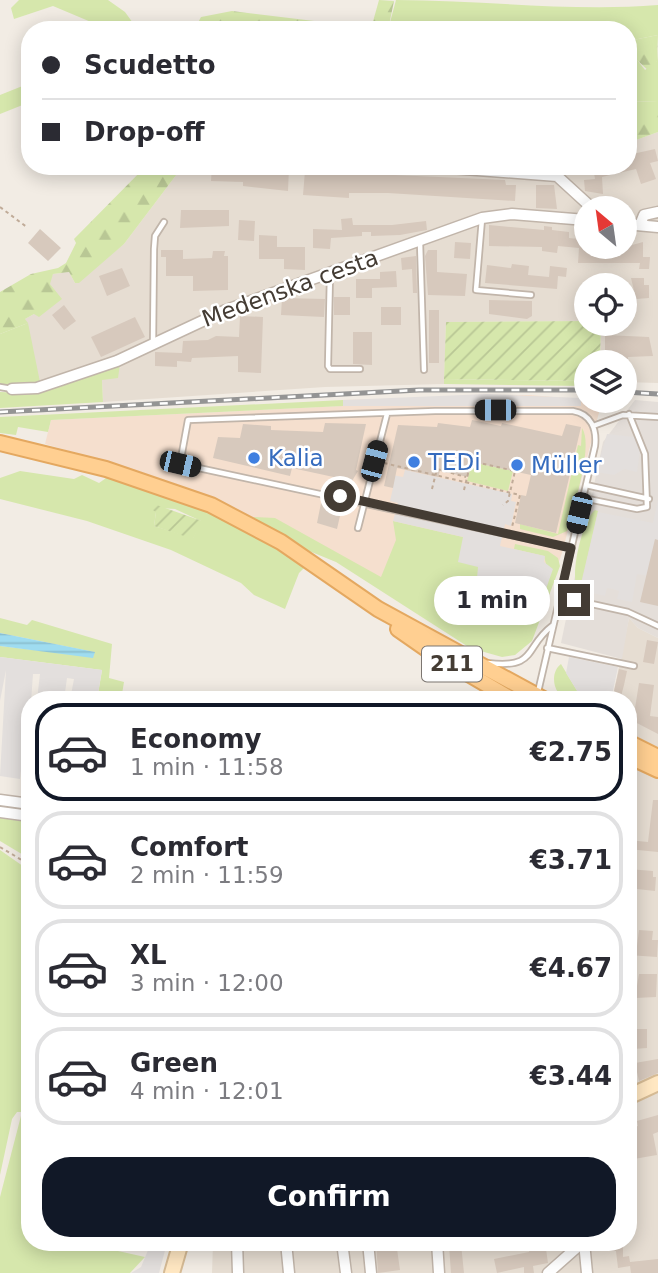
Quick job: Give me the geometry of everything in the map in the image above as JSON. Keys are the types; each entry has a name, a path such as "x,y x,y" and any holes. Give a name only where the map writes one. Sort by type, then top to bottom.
{"main road":[{"name":"211","path":"0,443 106,470 211,505 281,542 378,609 525,691"},
{"name":"211","path":"378,609 393,625 431,652 498,691"},
{"path":"637,746 658,757"},
{"path":"637,760 658,770"}],"street":[{"path":"560,175 580,196"},
{"path":"640,225 644,215 658,212"},
{"name":"Medenska cesta","path":"12,389 37,387 74,376 153,344 191,324 482,218 512,214 574,219"},
{"path":"637,225 658,227"},
{"path":"0,800 21,803"},
{"path":"0,811 21,814"},
{"path":"637,1093 658,1083"},
{"path":"172,1273 178,1251"},
{"path":"237,1251 238,1273"},
{"path":"287,1251 289,1273"},
{"path":"343,1251 346,1273"},
{"path":"369,1251 371,1273"},
{"path":"438,1251 439,1273"},
{"path":"548,1273 573,1251"},
{"path":"584,1251 587,1273"}],"lane":[{"path":"482,218 476,290 531,295"},
{"path":"153,344 155,236 164,222"},
{"path":"420,241 424,370"},
{"path":"330,273 328,366 330,369 360,369"},
{"name":"Medenska cesta","path":"0,387 12,389"},
{"path":"540,691 547,648 560,597 595,442 593,426 585,415 573,411 462,410 188,420 180,464 365,501 571,548"},
{"path":"358,528 387,414"},
{"path":"593,426 629,414 658,416"},
{"path":"583,498 637,509 647,507 649,499 645,454 629,414"},
{"path":"586,485 649,499"},
{"path":"560,597 628,612 658,626"},
{"path":"450,649 459,649 488,662 511,664 531,654 540,635 553,625"},
{"path":"547,648 634,666"}],"path":[{"path":"0,207 28,228"},
{"path":"374,461 520,495 512,528"},
{"path":"464,490 471,461 515,471 508,501 503,505"},
{"path":"432,489 437,469 467,477"},
{"path":"0,847 21,859"}],"shaded area":[{"path":"658,132 658,383 637,382 637,350 600,350 601,336 637,336 637,273 574,273 574,321 446,322 444,384 325,387 103,402 102,380 121,367 39,390 25,319 34,314 53,274 69,272 75,283 124,244 176,175 637,175 637,140"},
{"path":"487,394 574,398 574,406 343,406 343,400"},
{"path":"529,395 574,399 574,413 599,413 562,553 531,640 302,548 215,498 141,472 45,444 51,420 342,406 343,400"},
{"path":"637,400 658,402 658,638 638,628 629,618 622,659 561,643 603,442 625,413 637,413"},
{"path":"607,434 634,437 640,451 637,472 624,469 614,475 596,472"},
{"path":"405,470 512,494 511,501 516,502 511,526 505,524 500,546 545,556 544,562 553,569 540,606 506,596 480,582 477,578 478,567 458,562 463,537 393,521 398,503 390,501 393,488 387,474 403,477"},
{"path":"658,500 658,539 649,576 637,574 632,602 617,599 619,591 613,589 607,588 605,596 580,590 598,512 653,523"},
{"path":"629,618 638,628 658,638 658,748 637,737 637,691 614,691"},
{"path":"0,657 102,670 98,691 72,691 74,679 67,678 65,691 38,691 40,674 33,674 32,691 21,691 20,779 0,776 6,670 0,701"},
{"path":"569,657 618,667 613,691 577,691 566,673"},
{"path":"637,766 658,773 658,1273 212,1273 213,1251 637,1251"},
{"path":"148,1251 165,1251 159,1273 131,1273 141,1267"}],"green space":[{"path":"19,0 108,0 125,12 132,21 89,21 53,6 14,19 11,8"},
{"path":"379,0 394,1 390,21 373,21"},
{"path":"396,0 593,7 658,5 658,35 637,39 637,21 390,21"},
{"path":"232,11 314,21 199,21 201,17"},
{"path":"658,35 657,61 650,72 637,61 637,39"},
{"path":"658,48 658,101 637,102 637,61 645,70 657,61"},
{"path":"21,87 21,106 0,114 0,95"},
{"path":"658,101 658,132 637,140 637,102"},
{"path":"137,175 176,175 124,244 79,283 75,283 69,272 53,274 50,284 62,299 39,317 34,314 25,319 28,323 0,334 0,292 31,274 58,268 66,263 76,243 74,239"},
{"path":"574,321 574,336 601,336 600,350 574,350 574,381 444,379 446,322"},
{"path":"28,323 40,382 33,385 0,385 0,334"},
{"path":"120,364 118,378 102,380 103,402 0,408 0,392 26,393"},
{"path":"444,379 574,381 574,386 444,384"},
{"path":"343,400 343,406 51,420 48,432 18,427 16,435 0,433 0,417"},
{"path":"582,428 586,448 584,462 567,531 553,537 520,529 520,524 558,534 578,445 581,446"},
{"path":"472,462 513,471 508,491 467,481"},
{"path":"20,471 74,479 82,475 99,483 109,476 198,506 270,542 306,566 299,573 285,609 254,595 241,583 171,550 87,521 0,499 0,478","holes":["160,508 175,509 201,521 193,538 154,526 156,512"]},
{"path":"151,503 202,521 193,539 154,526 156,512 151,509"},
{"path":"595,510 598,511 579,592 575,576 578,550 585,525"},
{"path":"253,517 275,518 381,577 396,540 393,521 463,537 479,567 481,580 541,605 547,568 544,556 514,549 515,544 548,551 558,558 560,566 532,641 515,655 502,657 470,648 336,562 302,548"},
{"path":"0,618 27,625 32,620 112,644 109,678 124,682 122,691 98,691 102,670 0,657 0,646 93,657 94,652 0,633"},
{"path":"561,664 577,691 557,691 554,684 557,668"},
{"path":"0,816 21,820 21,854 0,841"},
{"path":"0,850 21,865 21,1112 17,1112 12,1119 0,1175"},
{"path":"21,1116 21,1251 118,1251 145,1257 130,1273 0,1273 0,1197"}],"water":[{"path":"0,633 95,652 93,658 0,646"}],"building":[{"path":"655,149 658,161 650,163 656,179 641,184 637,172 637,153"},
{"path":"211,175 289,175 288,191 243,186 243,182 211,181"},
{"path":"305,175 394,175 505,180 506,185 516,185 515,201 388,193 349,193 349,198 303,195"},
{"path":"594,175 610,175 602,177 603,194 585,191 584,180 595,179"},
{"path":"536,185 554,185 557,209 536,208"},
{"path":"181,210 229,210 229,226 180,228"},
{"path":"352,218 353,225 392,225 426,221 427,230 371,236 371,232 362,232 362,236 331,238 330,249 313,248 313,229 342,230 341,219"},
{"path":"239,220 255,221 254,241 238,240"},
{"path":"489,225 544,230 544,226 552,227 552,230 569,232 569,238 574,238 574,248 558,246 557,253 542,251 542,247 489,246"},
{"path":"40,229 61,248 48,261 28,243"},
{"path":"259,235 277,236 277,247 305,247 305,270 284,269 284,259 259,259"},
{"path":"455,242 471,243 470,259 454,258"},
{"path":"643,242 643,257 650,257 649,269 639,269 640,263 578,263 578,259 637,259 637,244"},
{"path":"161,250 183,250 183,259 212,258 213,251 225,251 224,256 228,256 228,290 193,291 193,276 166,276 166,257 161,257"},
{"path":"428,250 437,250 437,272 467,274 465,296 428,295 425,256"},
{"path":"416,256 417,293 413,293 412,269 402,270 401,258"},
{"path":"512,264 529,266 528,275 549,277 550,266 567,268 566,277 558,276 557,289 485,283 487,265 511,268"},
{"path":"122,268 130,286 107,296 99,276"},
{"path":"396,271 397,287 372,288 372,298 356,298 356,279 380,279 380,272"},
{"path":"637,278 644,278 644,285 649,285 649,298 637,299"},
{"path":"334,297 350,297 350,315 334,315"},
{"path":"282,298 325,299 324,317 281,315"},
{"path":"489,300 532,301 532,316 527,319 489,314"},
{"path":"64,305 76,321 64,330 52,315"},
{"path":"381,307 401,307 401,325 381,325"},
{"path":"429,310 439,310 439,363 429,363"},
{"path":"240,316 263,317 261,373 238,372 238,356 192,358 191,362 177,361 177,367 155,366 155,352 182,353 183,341 208,340 216,336 239,337"},
{"path":"135,317 145,337 101,357 91,337"},
{"path":"353,332 372,332 372,365 353,364"},
{"path":"605,336 649,337 653,356 637,357 637,350 605,350"},
{"path":"472,420 501,426 502,423 562,436 566,424 581,427 556,533 515,523 521,495 526,496 531,475 472,462 468,477 440,471 438,477 397,468 393,488 384,486 398,425 437,427 438,423 470,427"},
{"path":"325,423 366,424 356,470 358,471 352,481 292,468 290,476 213,458 218,437 240,438 243,424 271,426 271,430 323,432"},
{"path":"321,503 342,507 337,529 317,523"},
{"path":"655,539 658,540 658,606 640,602"},
{"path":"647,640 658,642 654,664 643,662"},
{"path":"619,669 627,671 622,691 614,691"},
{"path":"639,683 654,685 650,716 658,717 658,734 637,723"},
{"path":"653,800 658,800 658,852 637,850 637,841 648,842"},
{"path":"637,870 653,871 653,877 656,877 655,891 637,889"},
{"path":"639,930 653,931 652,940 658,940 657,957 637,956"},
{"path":"639,974 657,974 656,997 637,998"},
{"path":"637,1029 647,1029 647,1048 637,1049"},
{"path":"658,1059 658,1073 639,1081 637,1063"},
{"path":"658,1115 658,1132 653,1134 657,1155 637,1158 637,1121"},
{"path":"377,1251 397,1251 400,1270 378,1273"},
{"path":"449,1251 462,1251 464,1273 451,1273"},
{"path":"546,1251 548,1263 533,1266 534,1273 524,1273 524,1267 497,1273 494,1259"},
{"path":"616,1251 623,1251 623,1257 629,1256 630,1262 658,1259 658,1273 631,1273 630,1266 618,1268"}],"railway":[{"path":"0,412 419,390 574,390"},
{"path":"637,393 658,394"}],"place":[{"name":"Kalia","path":"254,458"},
{"name":"TEDi","path":"414,462"},
{"name":"Müller","path":"517,465"}],"route":[{"path":"340,496 571,548 560,597 574,600"}]}
